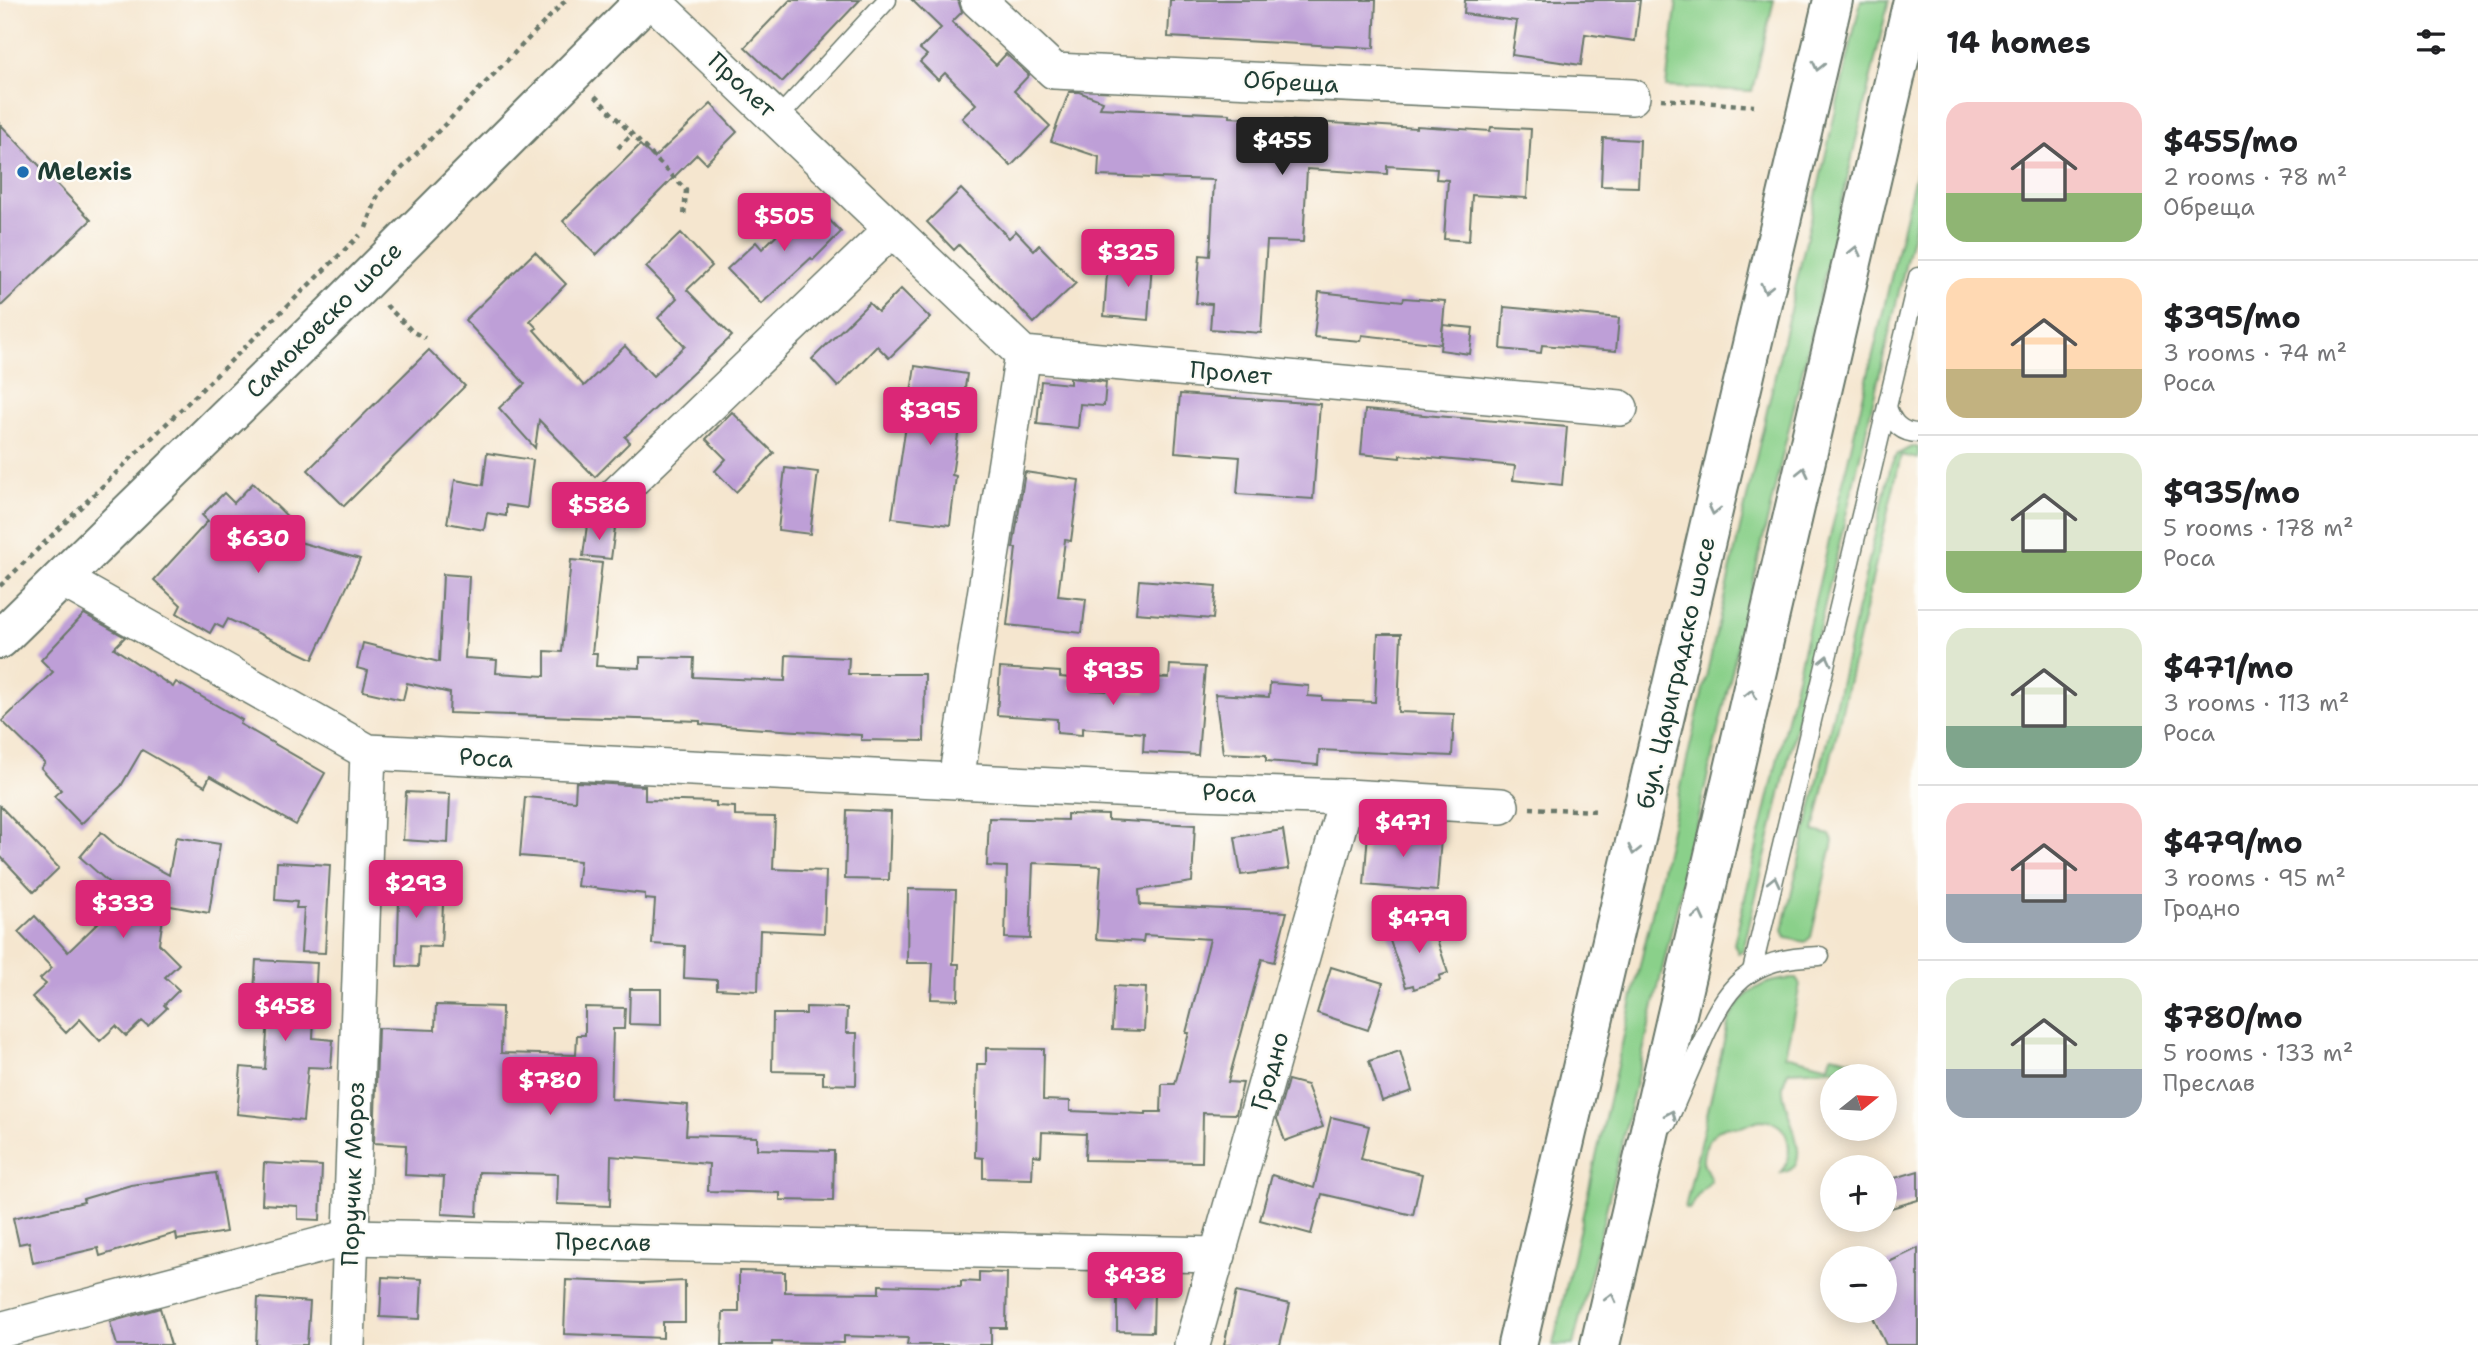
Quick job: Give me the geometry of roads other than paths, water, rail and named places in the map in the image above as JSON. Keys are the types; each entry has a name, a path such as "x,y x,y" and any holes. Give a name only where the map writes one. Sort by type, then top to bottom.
{"main road":[{"name":"Самоковско шосе","path":"0,639 363,283 646,0"},
{"name":"бул. Цариградско шосе","path":"1517,1345 1833,0"},
{"path":"1600,1345 1913,0"}],"street":[{"name":"Пролет","path":"652,0 1023,354 1620,408"},
{"name":"Обреща","path":"978,0 1054,71 1632,97"},
{"path":"615,496 892,229"},
{"path":"956,780 1023,354"},
{"name":"Роса","path":"62,579 368,752 1501,806"},
{"name":"Поручик Мороз","path":"347,1345 368,752"},
{"name":"Гродно","path":"1192,1345 1347,797"},
{"name":"Преслав","path":"0,1330 351,1237 1218,1255"}],"lane":[{"path":"778,118 887,0"},
{"path":"1752,971 1918,277"},
{"path":"1887,407 1894,423 1907,431 1918,433"},
{"path":"1634,1200 1712,1019 1725,995 1752,971 1784,959 1820,956"}],"place":[{"name":"Мelexis","path":"23,172"}]}
